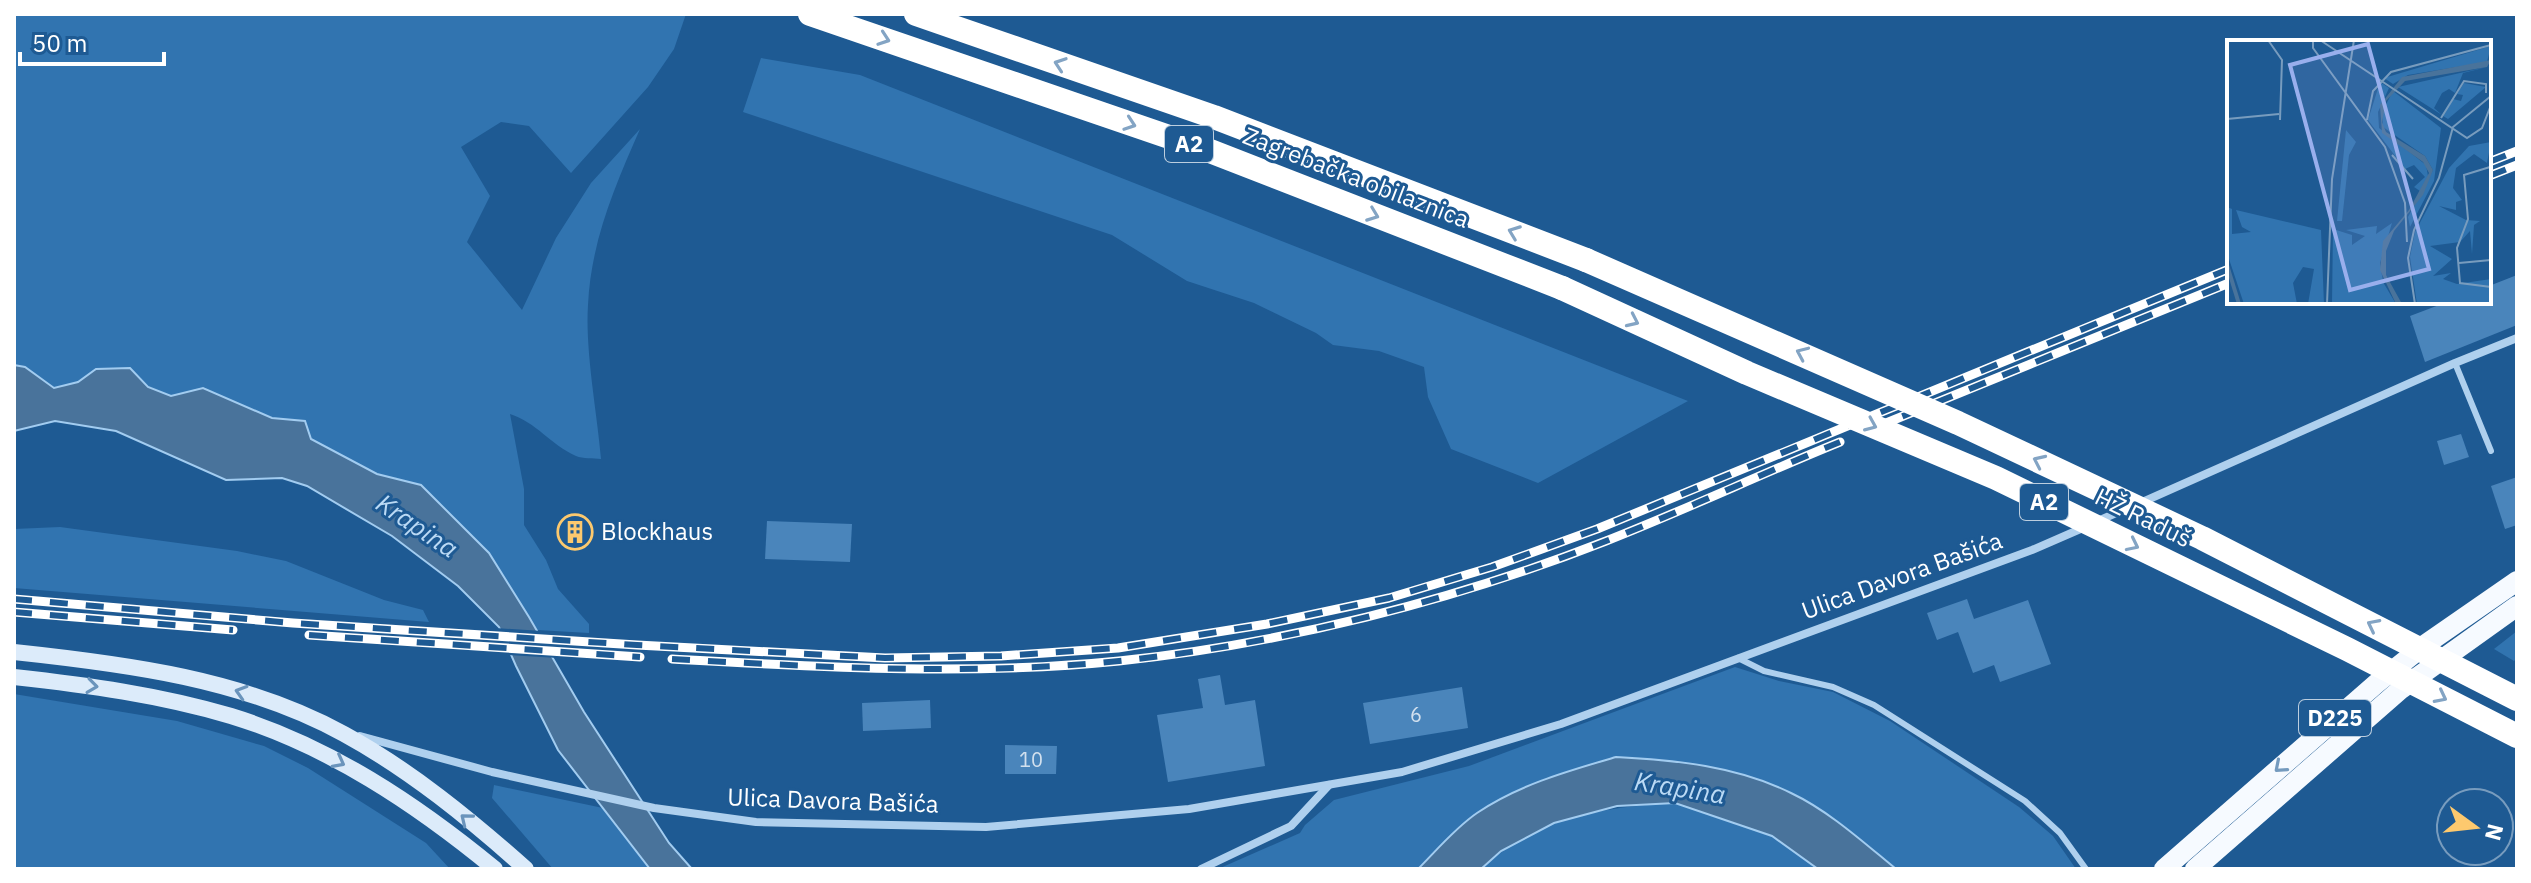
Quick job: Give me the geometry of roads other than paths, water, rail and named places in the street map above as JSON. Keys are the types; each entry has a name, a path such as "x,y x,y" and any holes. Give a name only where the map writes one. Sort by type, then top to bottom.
{"highway":[{"name":"Zagrebačka obilaznica","path":"810,14 1210,151 1562,288"},
{"name":"Zagrebačka obilaznica","path":"916,14 1214,117 1586,260"},
{"name":"HŽ Raduš","path":"1586,260 1958,423 2202,538 2517,699"},
{"name":"HŽ Raduš","path":"1562,288 1747,373 1996,478 2347,649 2517,736"}],"main road":[{"name":"D225","path":"2164,869 2390,673 2517,581"},
{"name":"D225","path":"2195,869 2401,689 2517,606"},
{"path":"14,652 100,661 190,678 290,709 343,733 402,769 526,869"},
{"path":"14,677 95,685 232,717 274,732 380,784 451,833 495,869"}],"street":[{"name":"Ulica Davora Bašića","path":"343,733 511,777 654,808 756,822 986,827 1189,809 1402,772 1561,724 2032,550 2517,338"},
{"path":"1201,869 1291,826 1329,785"}],"lane":[{"path":"2455,363 2491,451"},
{"path":"1738,658 1764,671 1833,687 1874,705 2025,801 2060,833 2086,869"}],"water":[{"name":"Krapina","path":"14,365 25,367 54,388 78,382 96,369 130,368 148,387 171,396 203,388 272,418 305,421 311,439 377,474 421,485 489,553 584,712 669,843 692,869 650,869 558,750 499,627 458,586 392,536 307,486 282,478 226,480 116,431 55,421 14,431"},
{"name":"Krapina","path":"1616,757 1705,766 1770,784 1819,809 1896,869 1818,869 1772,836 1675,803 1617,806 1554,823 1501,851 1481,869 1418,869 1461,826 1493,803 1544,780"}],"railway":[{"path":"2491,161 2517,151"},
{"path":"2491,175 2517,165"},
{"path":"14,599 293,623 885,658 1001,656 1118,648 1267,624 1389,598 1492,567 1597,529 2227,270"},
{"path":"1869,430 2227,284"},
{"path":"672,659 840,667 1007,668 1119,661 1242,644 1428,601 1548,563 1840,442"},
{"path":"14,612 233,630"},
{"path":"309,635 640,657"}],"place":[{"name":"Blockhaus","path":"575,532"}]}
